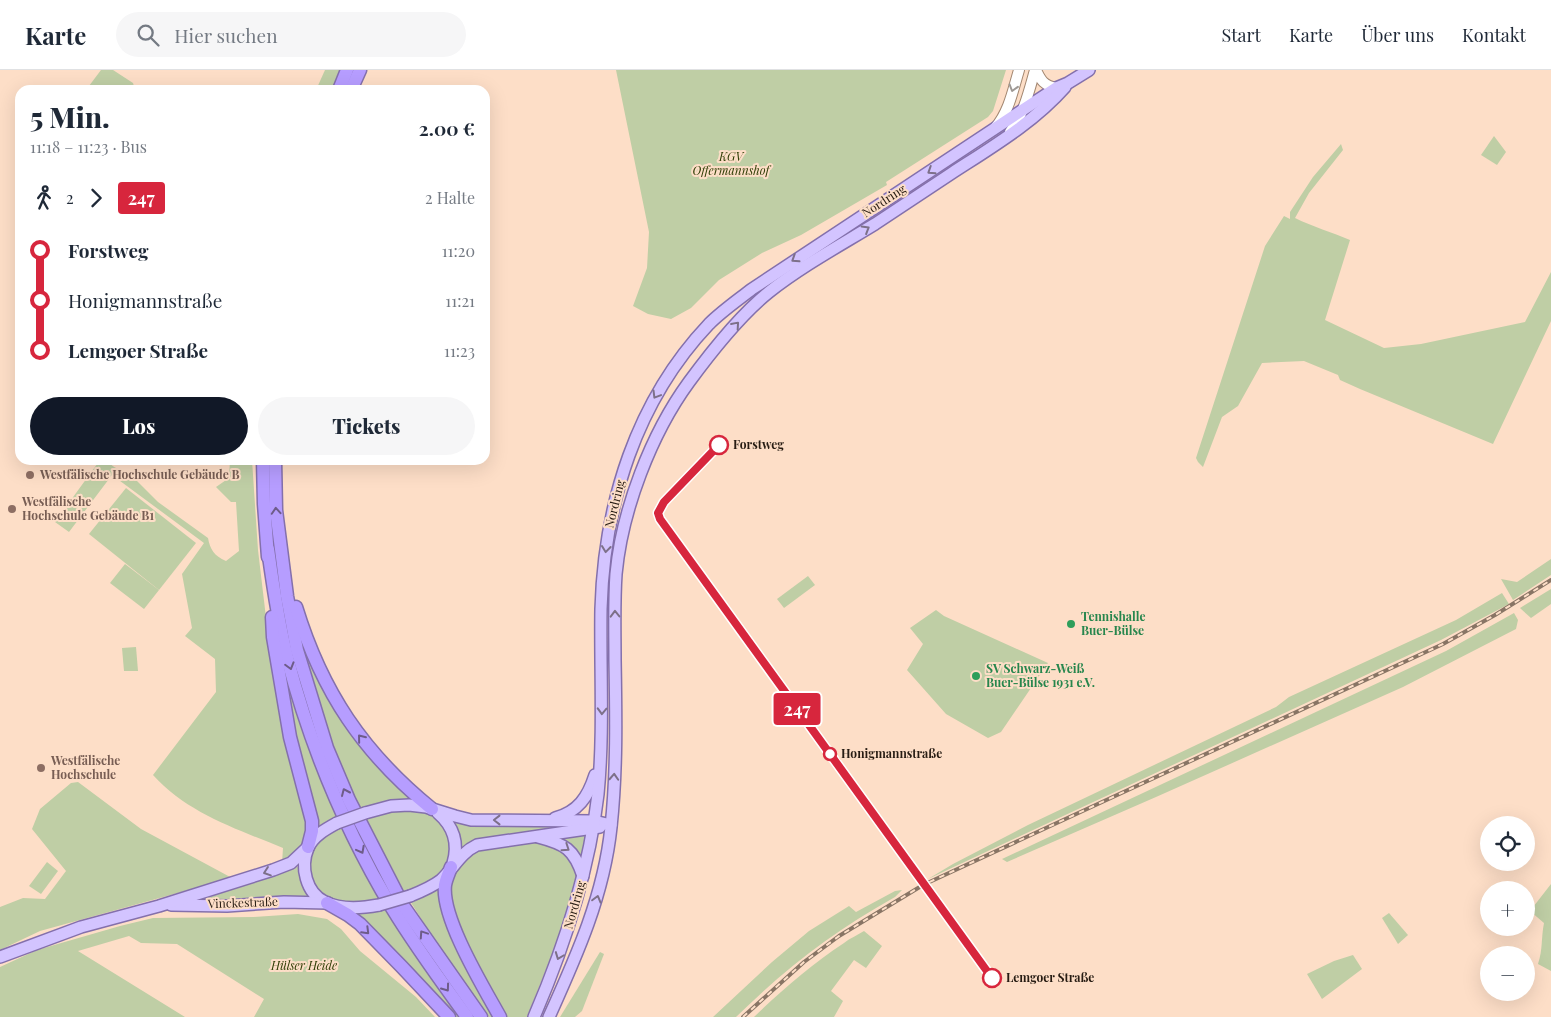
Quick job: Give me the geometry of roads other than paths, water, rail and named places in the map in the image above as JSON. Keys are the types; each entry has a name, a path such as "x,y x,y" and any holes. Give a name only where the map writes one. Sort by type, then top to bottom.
{"highway":[{"path":"341,85 347,70"},
{"path":"353,85 360,70"},
{"path":"263,465 273,637 290,737 312,821 312,831 308,847"},
{"path":"274,465 281,559 297,650 325,740 346,793 404,906 481,1017"},
{"path":"268,549 287,656 300,703 326,774 352,832 392,908 467,1017"},
{"path":"281,559 315,662 335,699 361,739 393,774 432,809"},
{"path":"451,867 445,885 446,903 451,921 500,1017"},
{"path":"327,903 360,924 449,1017"}],"main road":[{"path":"993,130 1000,122 1008,106 1018,70"},
{"path":"1036,70 1040,81 1056,88"},
{"path":"1023,110 1036,70"},
{"path":"1068,84 1089,70"},
{"name":"Nordring","path":"534,1017 565,941 584,876 594,825 601,757 601,608 608,535 613,504 624,466 647,410 676,364 698,337 710,323 739,299 783,267 993,130 1012,122 1023,110 1056,88 1068,84"},
{"name":"Nordring","path":"549,1017 575,961 592,916 604,872 611,826 616,726 615,604 620,546 630,501 643,466 675,403 689,382 722,341 746,313 768,293 819,258 1004,140 1033,119 1068,84"},
{"path":"1004,140 1012,122 1008,106"},
{"path":"1012,122 1033,119"},
{"path":"546,820 567,814 581,803 591,787 601,757"},
{"path":"594,825 477,845 464,852 434,885 410,896 355,908 327,903 312,890 306,878 304,866 308,847 316,837 337,823 365,813 404,805 419,805 471,820 546,820 611,826"},
{"path":"432,809 448,823 454,834 456,851 451,867"},
{"path":"534,836 558,843 570,850 576,856 584,876"},
{"name":"Vinckestraße","path":"0,957 81,927 159,906 287,865 308,847"},
{"name":"Vinckestraße","path":"159,906 227,906 284,902 327,903"}],"railway":[{"path":"743,1017 804,962 839,936 923,885 1443,644 1495,615 1551,580"}],"place":[{"name":"Forstweg","path":"719,445"},
{"name":"Westfälische Hochschule Gebäude B","path":"30,475"},
{"name":"Westfälische Hochschule Gebäude B1","path":"12,509"},
{"name":"Tennishalle Buer-Bülse","path":"1071,624"},
{"name":"SV Schwarz-Weiß Buer-Bülse 1931 e.V.","path":"976,676"},
{"name":"Honigmannstraße","path":"830,754"},
{"name":"Westfälische Hochschule","path":"41,768"},
{"name":"Lemgoer Straße","path":"992,978"}],"park label":[{"name":"KGV Offermannshof","path":"731,164"},
{"name":"Hülser Heide","path":"304,966"}]}
